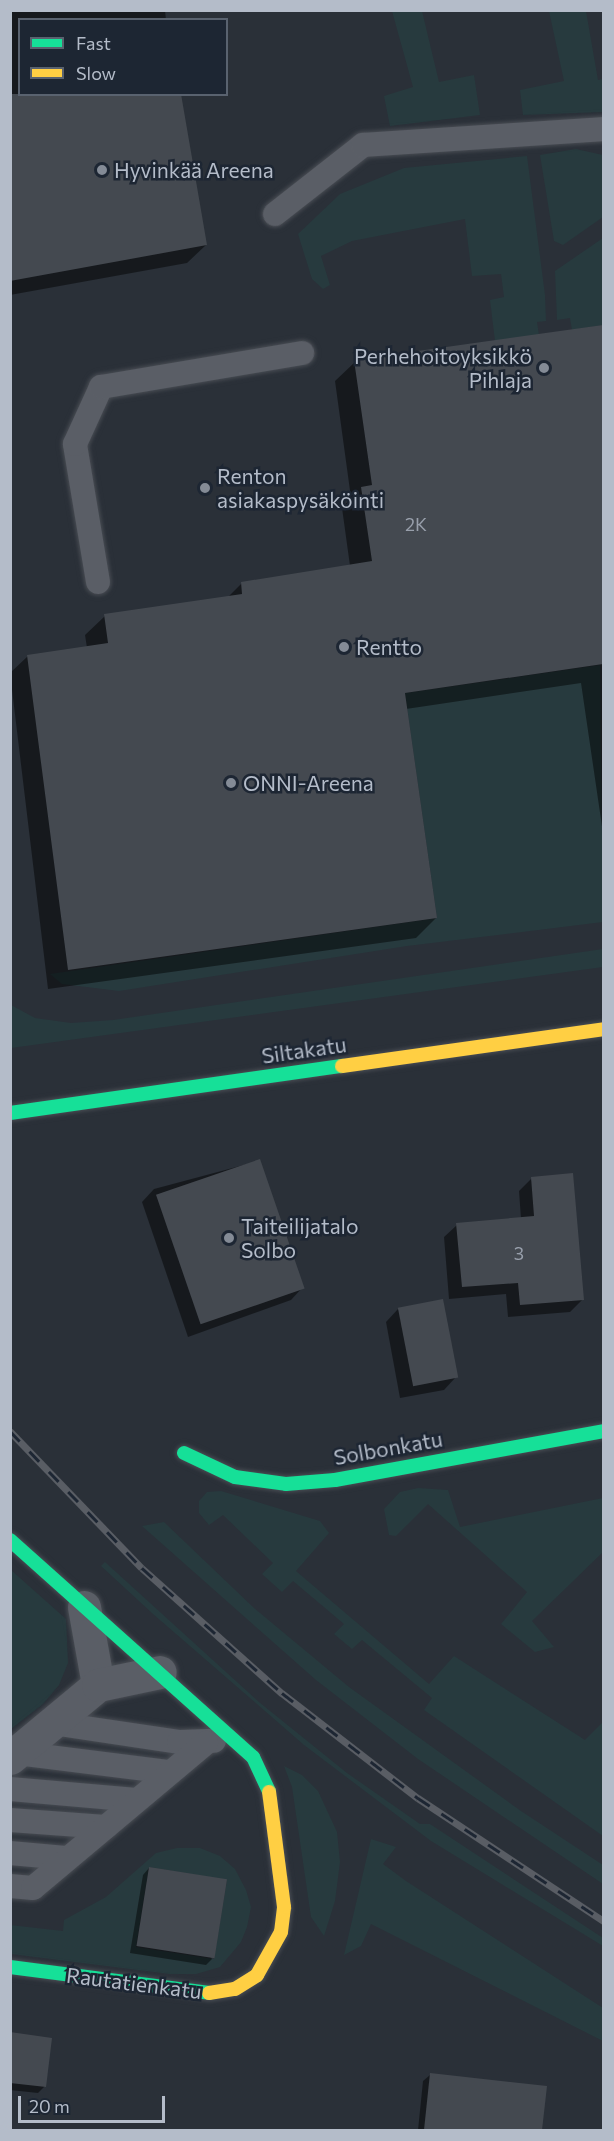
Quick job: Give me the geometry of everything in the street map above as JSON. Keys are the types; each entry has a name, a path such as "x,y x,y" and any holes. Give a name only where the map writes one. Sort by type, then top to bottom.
{"street":[{"name":"Siltakatu","path":"10,1113 603,1029"},
{"name":"Solbonkatu","path":"184,1453 235,1478 286,1484 335,1480 603,1431"},
{"name":"Rautatienkatu","path":"10,1540 233,1736 253,1758 269,1790 284,1907 281,1932 256,1975 235,1989 216,1994 10,1967"},
{"path":"84,1607 98,1685"},
{"path":"14,1755 98,1685 160,1672"}],"lane":[{"path":"275,214 363,145 603,129"},
{"path":"98,582 75,444 101,387 303,353"},
{"path":"52,1723 206,1743 233,1736"},
{"path":"10,1886 33,1888 206,1743"},
{"path":"14,1755 170,1772"},
{"path":"10,1789 137,1800"},
{"path":"10,1820 106,1827"},
{"path":"10,1853 66,1858"}],"green space":[{"path":"392,11 422,11 439,82 474,75 480,115 390,126 384,96 413,87"},
{"path":"549,11 586,11 598,80 603,79 603,112 523,115 520,90 564,81"},
{"path":"576,149 603,155 603,217 563,245 554,241 540,155"},
{"path":"527,156 545,295 546,321 537,322 539,335 495,341 490,300 504,297 501,274 472,276 465,219 352,241 321,256 330,285 323,289 312,279 298,234 340,194 404,168"},
{"path":"603,238 603,325 572,330 570,318 557,320 555,271"},
{"path":"600,665 603,922 407,946 119,991 62,984 50,974 437,918 405,693"},
{"path":"603,949 603,967 11,1048 11,1005 35,1018 71,1023 113,1020"},
{"path":"418,1488 448,1490 460,1527 603,1498 603,1552 532,1621 554,1647 535,1652 501,1624 527,1592 428,1504 396,1536 389,1535 384,1509 400,1492"},
{"path":"221,1491 320,1521 329,1533 296,1571 429,1684 454,1656 585,1740 603,1722 603,1836 424,1710 432,1698 362,1640 352,1649 334,1634 344,1624 293,1581 282,1592 262,1574 273,1563 223,1515 209,1525 199,1513 199,1501 207,1492"},
{"path":"164,1522 254,1608 349,1687 521,1811 603,1865 603,1884 418,1759 316,1680 142,1526"},
{"path":"105,1562 259,1702 347,1773 420,1824 430,1824 603,1938 603,1946 431,1841 304,1745 153,1614 101,1566"},
{"path":"11,1570 66,1619 68,1663 59,1685 43,1704 11,1729"},
{"path":"284,1766 302,1775 318,1791 337,1832 340,1862 335,1901 324,1936 311,1917 292,1787"},
{"path":"371,1839 396,1847 383,1864 406,1881 603,2008 603,2041 371,1924 361,1946 344,1955"},
{"path":"177,1848 200,1848 220,1856 235,1869 246,1890 251,1907 241,1942 220,1967 196,1974 170,1974 11,1954 10,1925 63,1931 64,1920 106,1897 156,1853","holes":["149,1867 227,1880 214,1959 136,1947"]}],"building":[{"name":"Hyvinkää Areena","path":"10,94 18,94 18,96 181,96 207,245 10,281"},
{"name":"Rentto","path":"603,325 603,664 405,693 437,918 68,970 27,655 108,643 104,614 242,594 241,582 372,561 361,487 372,485 354,360"},
{"name":"Taiteilijatalo Solbo","path":"260,1159 305,1289 201,1324 156,1195"},
{"path":"573,1173 584,1300 520,1305 518,1283 462,1287 456,1223 534,1216 531,1177"},
{"path":"443,1299 458,1378 413,1386 398,1308"},
{"path":"149,1867 227,1879 215,1958 136,1946"},
{"path":"10,2032 52,2038 46,2087 10,2083"},
{"path":"430,2073 547,2086 542,2130 424,2130"}],"railway":[{"path":"10,1431 142,1568 282,1693 418,1798 604,1921"}],"traffic: fast":[{"path":"10,1113 342,1066"},
{"path":"184,1453 235,1477 286,1484 335,1480 604,1431"},
{"path":"10,1540 253,1757 269,1792"},
{"path":"10,1967 209,1993"}],"traffic: slow":[{"path":"342,1066 604,1029"},
{"path":"209,1993 235,1989 257,1975 281,1932 284,1907 269,1792"}],"place":[{"name":"Hyvinkää Areena","path":"102,170"},
{"name":"Perhehoitoyksikkö Pihlaja","path":"544,368"},
{"name":"Renton asiakaspysäköinti","path":"205,488"},
{"name":"Rentto","path":"344,647"},
{"name":"ONNI-Areena","path":"231,783"},
{"name":"Taiteilijatalo Solbo","path":"229,1238"}]}
